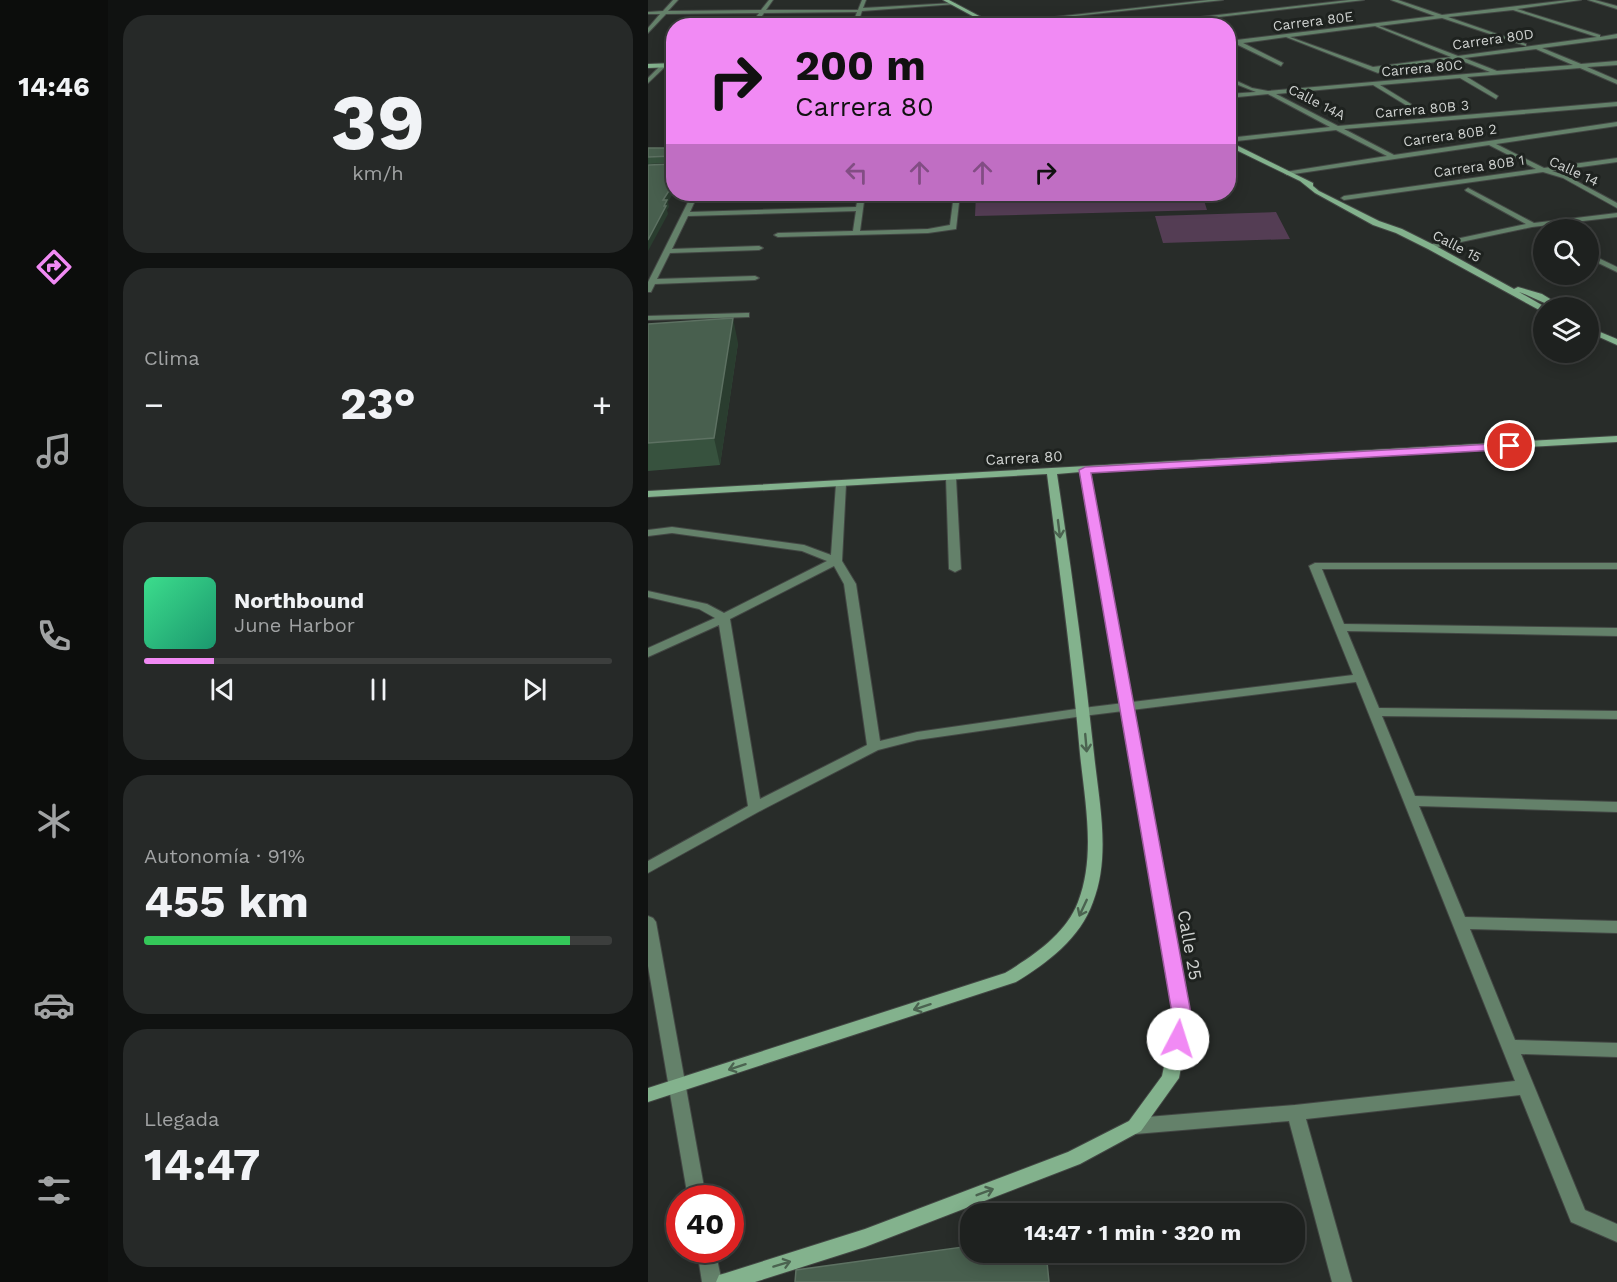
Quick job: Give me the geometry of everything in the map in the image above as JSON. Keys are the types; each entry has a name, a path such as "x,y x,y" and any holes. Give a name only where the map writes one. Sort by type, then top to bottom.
{"street":[{"path":"648,31 676,0"},
{"path":"758,18 771,0"},
{"path":"857,18 864,0"},
{"path":"947,1 961,0"},
{"path":"1058,18 1221,0"},
{"path":"1302,0 1314,5"},
{"path":"1196,18 1362,0"},
{"path":"1392,0 1531,46 1617,82"},
{"name":"Carrera 80E","path":"1237,42 1579,0"},
{"path":"1590,0 1617,8"},
{"path":"947,1 981,18"},
{"path":"648,13 860,10 954,4"},
{"path":"1510,9 1602,38"},
{"path":"1373,25 1499,73"},
{"path":"1284,36 1405,81"},
{"name":"Carrera 80D","path":"1373,69 1454,56 1617,36"},
{"path":"1237,42 1281,64"},
{"name":"Carrera 80C","path":"1236,95 1617,63"},
{"path":"648,66 664,66"},
{"path":"648,81 664,66"},
{"path":"1461,76 1496,97"},
{"name":"Calle 14A","path":"1236,82 1269,93 1391,156"},
{"path":"1375,84 1409,105"},
{"name":"Carrera 80B 3","path":"1236,140 1337,128 1617,104"},
{"name":"Carrera 80B 2","path":"1287,173 1617,124"},
{"name":"Calle 14","path":"1488,142 1542,170 1565,177 1617,206"},
{"name":"Calle 15","path":"1236,145 1287,173 1344,198 1388,221 1399,231"},
{"name":"Carrera 80B 1","path":"1344,198 1617,160"},
{"name":"Calle 15","path":"1304,181 1317,192 1356,213 1431,247 1533,302"},
{"path":"1468,190 1532,225"},
{"path":"650,286 692,201"},
{"path":"856,232 861,201"},
{"path":"778,235 928,231 953,226 956,201"},
{"path":"686,214 859,209"},
{"path":"1431,247 1532,225 1617,215"},
{"path":"668,251 759,248"},
{"path":"1599,261 1616,270"},
{"path":"650,286 755,278"},
{"name":"Calle 15","path":"1502,284 1541,297"},
{"path":"648,318 746,315"},
{"path":"1599,330 1613,338"},
{"name":"Carrera 80","path":"648,494 1615,440"},
{"name":"Calle 25","path":"726,1282 865,1238 1074,1158 1135,1126 1170,1078 1182,1019 1125,707 1085,470"},
{"path":"648,1095 1010,978 1027,969 1070,932 1090,892 1096,852 1083,712 1052,471"},
{"path":"951,478 955,569"},
{"path":"841,484 837,561 850,584 874,747"},
{"path":"648,533 672,530 804,548 837,561"},
{"path":"648,653 837,561"},
{"path":"1617,566 1316,566 1578,1216 1617,1233"},
{"path":"648,594 703,606 724,618"},
{"path":"724,618 754,808"},
{"path":"1340,627 1617,632"},
{"path":"648,868 754,808 874,747 917,736 1083,712 1361,678"},
{"path":"1375,712 1617,715"},
{"path":"1410,801 1617,807"},
{"path":"648,922 695,1185"},
{"path":"1460,923 1617,927"},
{"path":"1510,1047 1617,1050"},
{"path":"1135,1126 1295,1113 1526,1087"},
{"path":"1295,1113 1342,1282"},
{"path":"708,1263 712,1282"}],"shaded area":[{"path":"976,201 1204,201 1207,210 975,216"},
{"path":"1276,212 1290,239 1163,243 1155,216"}],"building":[{"path":"648,148 666,148 666,156 648,157"},
{"path":"666,164 666,195 663,200 666,201 648,240 648,165"},
{"path":"733,318 714,438 648,443 648,324"},
{"path":"960,1247 960,1263 1047,1263 1049,1282 795,1282 796,1270"}],"route":[{"path":"1178,1039 1182,1019 1125,707 1085,470 1510,446"}]}
